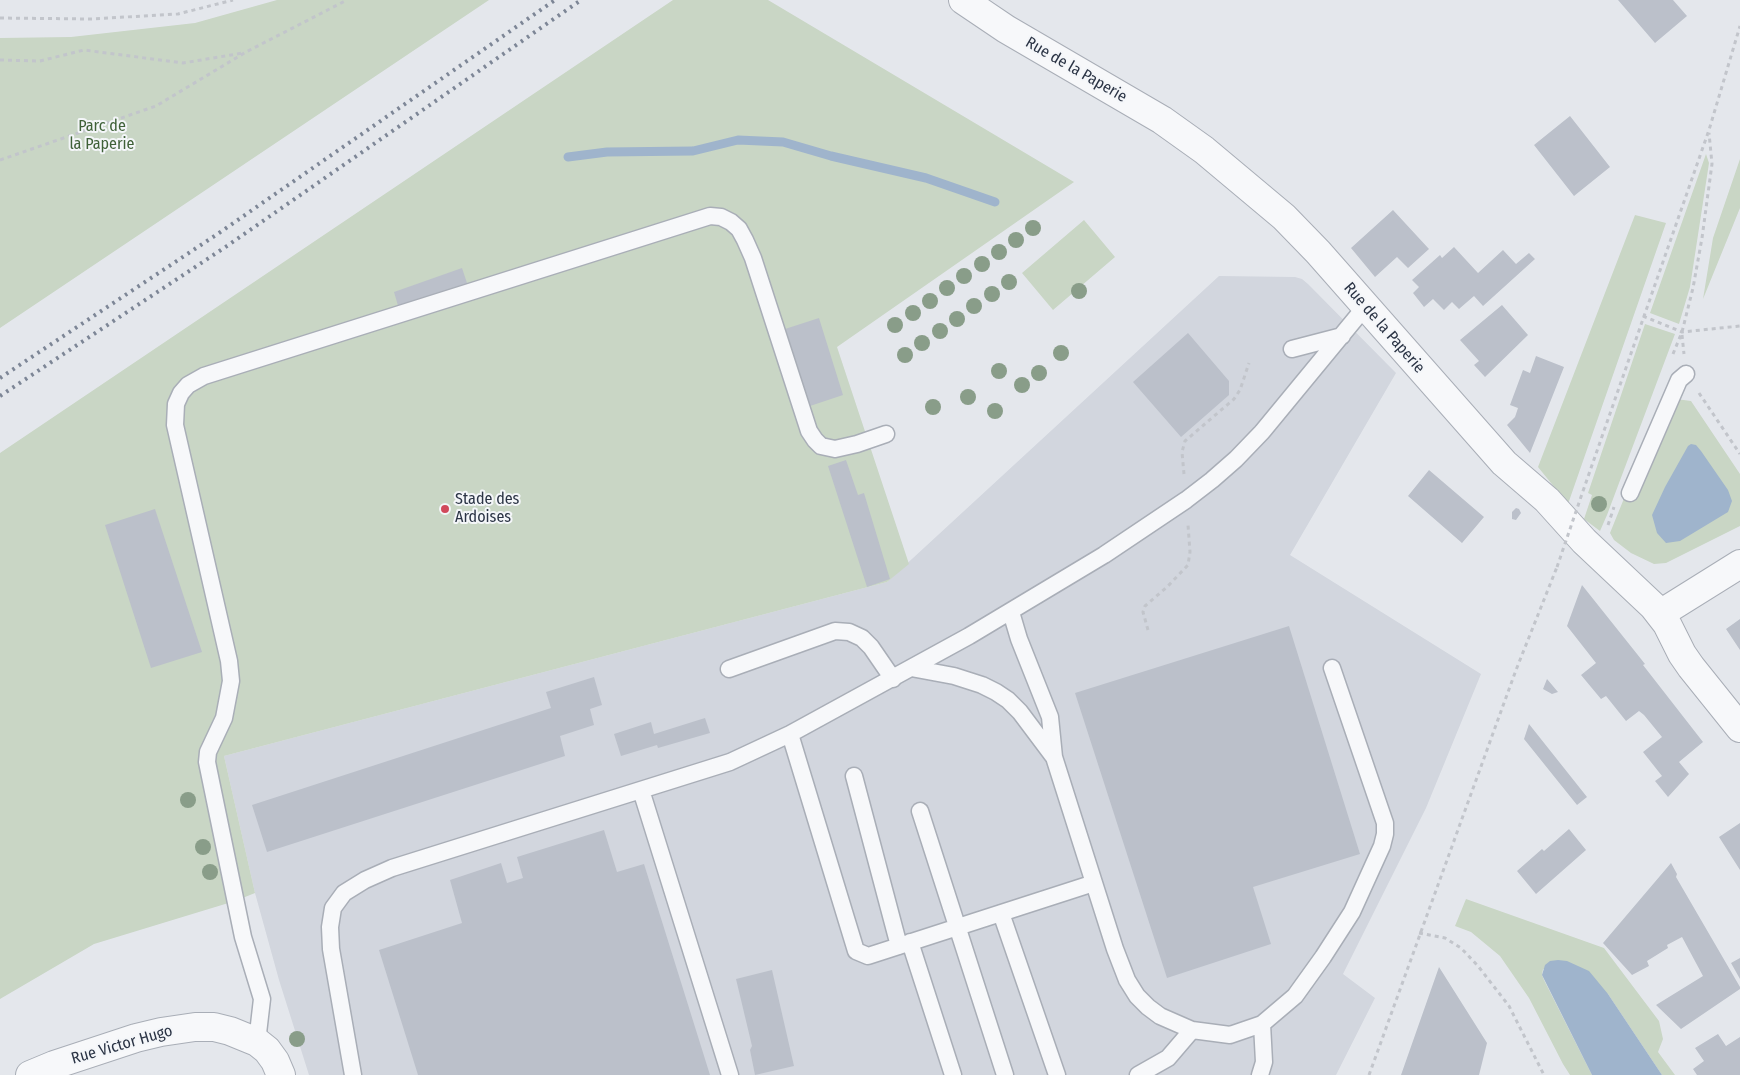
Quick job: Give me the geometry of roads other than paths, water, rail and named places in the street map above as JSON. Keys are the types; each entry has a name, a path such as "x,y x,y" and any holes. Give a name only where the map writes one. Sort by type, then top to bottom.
{"street":[{"name":"Rue de la Paperie","path":"963,0 1006,29 1162,120 1204,150 1284,217 1318,252 1504,463 1547,500 1584,541 1660,614 1686,660 1740,728"},
{"path":"1660,614 1740,564"},
{"name":"Rue Victor Hugo","path":"30,1075 54,1064 102,1048 161,1032 195,1027 214,1027 251,1039"},
{"path":"251,1039 266,1050 275,1061 281,1075"}],"lane":[{"path":"251,1039 262,1000 241,928 207,762 208,752 224,718 231,681 229,661 175,425 176,404 181,393 188,385 204,376 710,216 721,216 739,229 753,258 810,431 815,440 821,446 835,449 886,434"},
{"path":"354,1075 331,950 330,927 333,908 344,893 365,880 392,868 730,762 790,734 1011,612 1112,550 1212,480 1262,432 1366,307"},
{"path":"1292,349 1342,336"},
{"path":"1630,493 1679,380 1686,374"},
{"path":"1011,612 1019,639 1050,717 1054,757 1115,949 1127,980 1137,996 1160,1016 1192,1030 1230,1035 1262,1024 1295,996 1352,912 1382,846 1385,822 1332,668"},
{"path":"729,669 835,631 849,632 862,638 871,647 892,679"},
{"path":"911,668 954,676 996,692 1008,700 1020,712 1054,757"},
{"path":"790,734 856,951 868,956 1094,883"},
{"path":"854,776 905,944 953,1075"},
{"path":"641,790 730,1075"},
{"path":"920,811 1005,1075"},
{"path":"1001,913 1057,1075"},
{"path":"1260,1075 1264,1062 1262,1024"},
{"path":"1138,1075 1168,1058 1192,1030"}],"water":[{"path":"1691,444 1696,445 1701,451 1728,490 1732,501 1728,512 1680,541 1666,543 1657,533 1652,515 1665,487 1688,446"},
{"path":"1550,961 1567,961 1589,971 1608,994 1662,1075 1592,1075 1542,975 1545,965"}],"waterway":[{"path":"568,157 607,152 693,151 738,140 783,142 831,156 926,178 995,202"}],"railway":[{"path":"0,378 219,233 555,0"},
{"path":"0,396 227,246 581,0"}],"place":[{"name":"Stade des Ardoises","path":"445,509"}],"park label":[{"name":"Parc de la Paperie","path":"102,136"}]}
